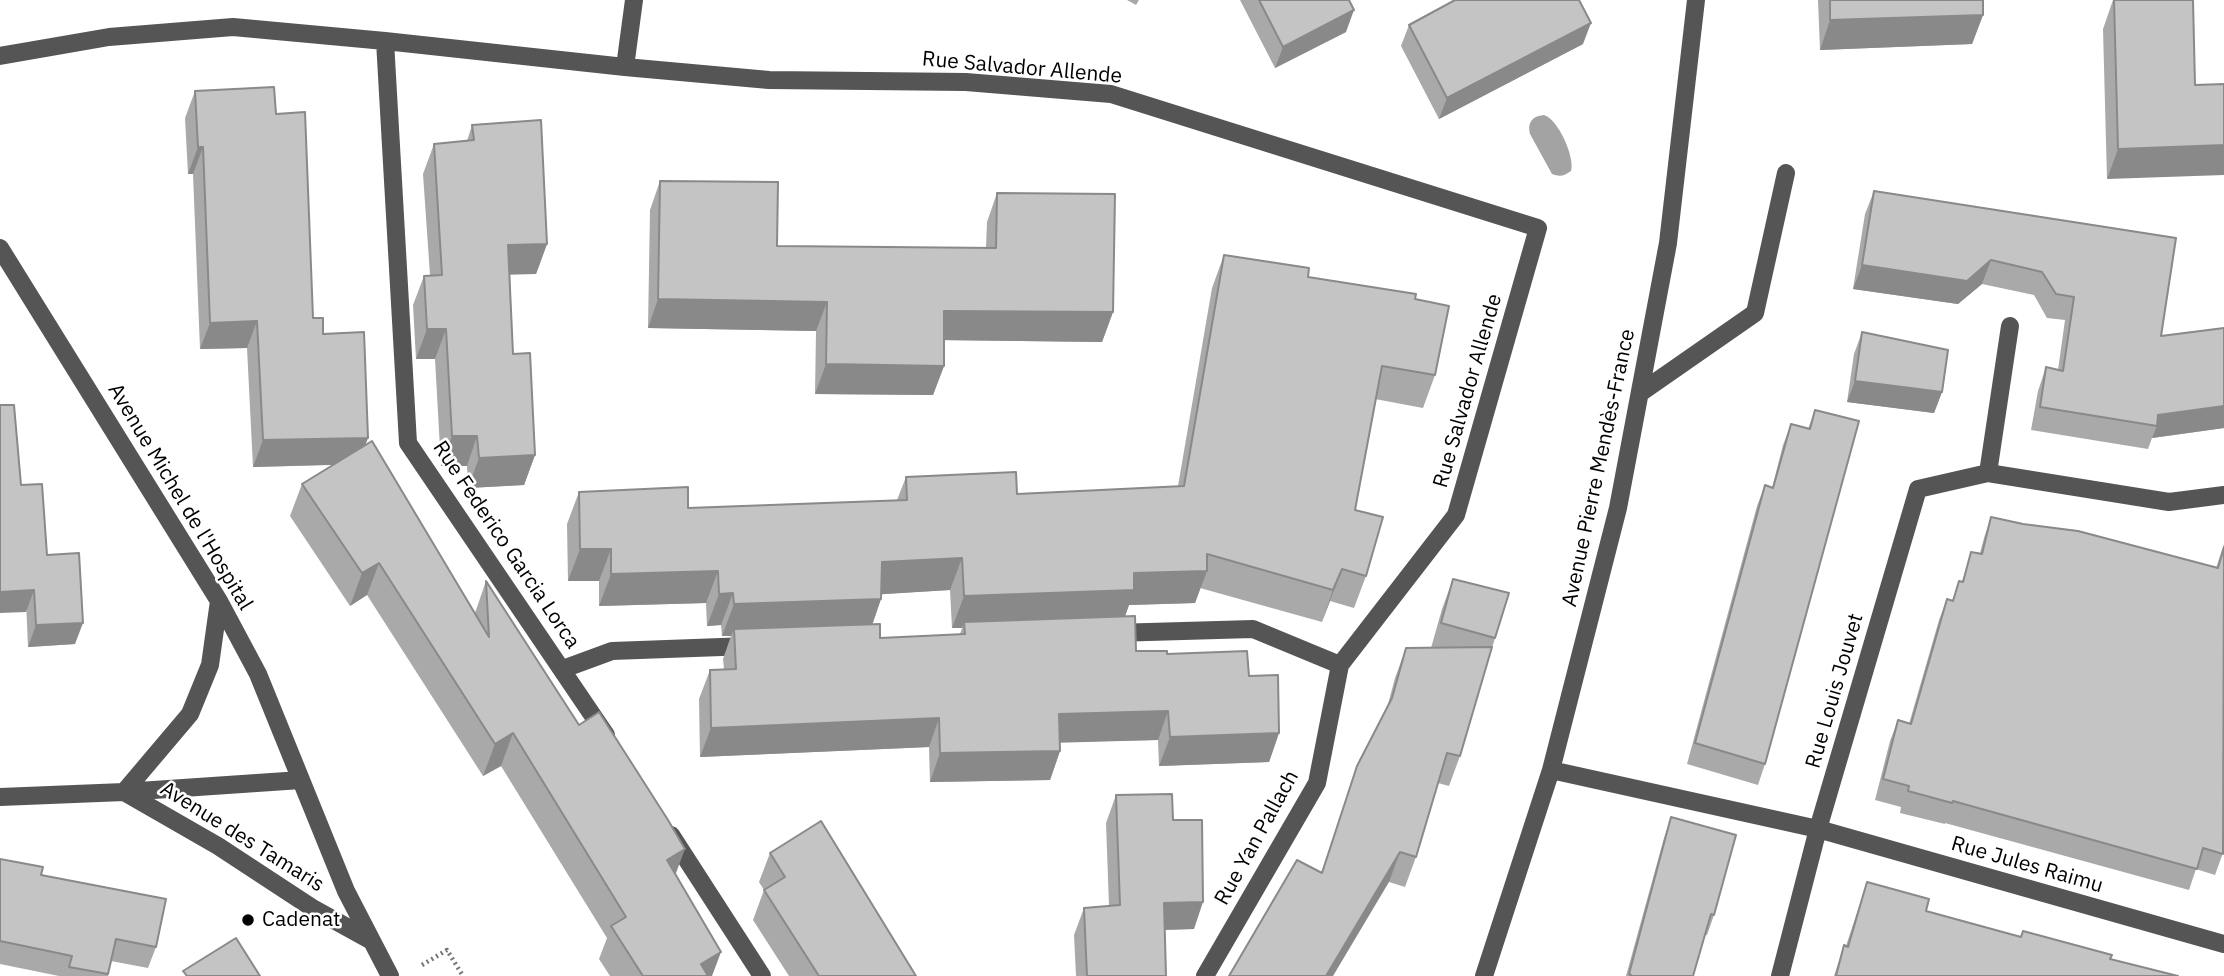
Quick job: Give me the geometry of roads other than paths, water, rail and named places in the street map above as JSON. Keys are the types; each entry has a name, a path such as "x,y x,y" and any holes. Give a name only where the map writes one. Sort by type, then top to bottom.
{"street":[{"path":"625,68 634,0"},
{"name":"Avenue Pierre Mendès-France","path":"1484,976 1551,770 1618,508 1668,243 1696,0"},
{"name":"Rue Salvador Allende","path":"0,56 109,37 233,27 625,68 769,80 966,82 1111,94 1538,228 1456,515 1340,665"},
{"name":"Rue Federico Garcia Lorca","path":"385,41 408,443 615,749"},
{"path":"1640,393 1755,313 1786,173"},
{"name":"Avenue Michel de l'Hospital","path":"0,248 219,601 258,674 301,780"},
{"path":"1988,472 2010,326"},
{"name":"Rue Louis Jouvet","path":"1780,976 1818,829 1917,489 1988,472 2169,502 2224,495"},
{"name":"Avenue des Tamaris","path":"124,792 190,714 210,665 219,601"},
{"path":"1100,634 1254,629 1340,665"},
{"path":"563,669 612,651 766,646"},
{"name":"Rue Yan Pallach","path":"1205,976 1317,783 1340,665"},
{"name":"Rue Jules Raimu","path":"1551,770 1818,829 2224,944"},
{"name":"Avenue des Tamaris","path":"0,797 301,780 346,891 390,976"},
{"name":"Avenue des Tamaris","path":"124,792 218,846 314,909 372,942"},
{"path":"659,817 762,976"}],"place":[{"name":"Cadenat","path":"248,920"}]}
